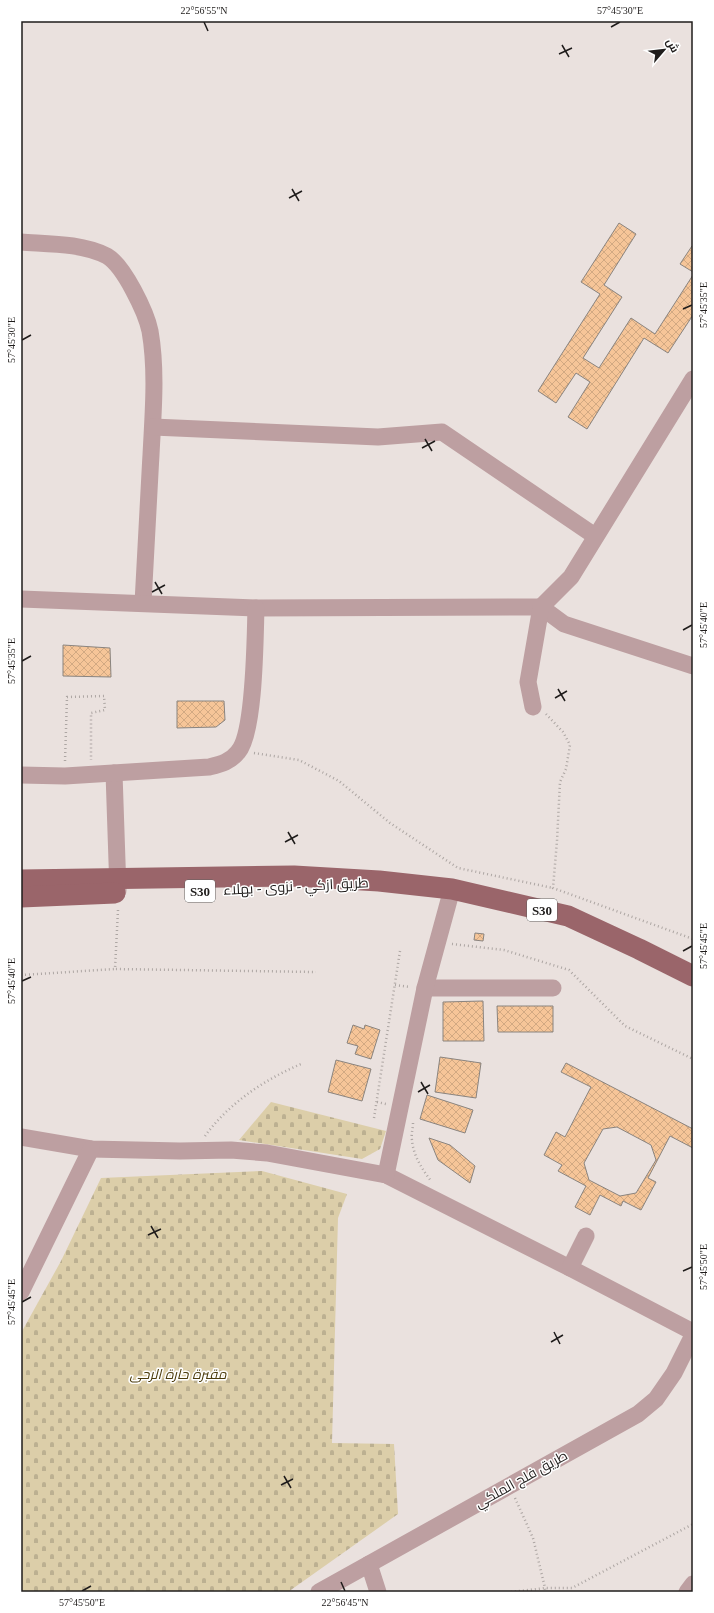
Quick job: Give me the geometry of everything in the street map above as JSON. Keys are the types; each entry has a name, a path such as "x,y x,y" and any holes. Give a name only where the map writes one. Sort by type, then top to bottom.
{"main road":[{"name":"طريق ازكي - نزوى - بهلاء","path":"21,880 118,886 289,888 379,881 452,889 568,916 693,976"},
{"name":"طريق ازكي - نزوى - بهلاء","path":"21,897 118,886"}],"street":[{"path":"21,242 84,247 108,257 128,279 142,306 150,330 153,363 153,427 143,603"},
{"path":"533,707 528,682 541,607 571,577 693,379"},
{"path":"153,427 378,437 442,432 595,536"},
{"path":"21,599 256,608 541,607 564,624 693,666"},
{"path":"21,775 65,776 209,768 227,762 239,751 246,736 250,717 256,608"},
{"path":"114,773 118,886"},
{"path":"386,1175 425,988 452,889"},
{"path":"425,988 553,988"},
{"path":"21,1137 91,1149 194,1151 231,1150 267,1153 386,1175 570,1268 693,1334"},
{"path":"21,1292 91,1149"},
{"path":"570,1268 586,1236"},
{"name":"طريق فلج الملكي","path":"319,1592 509,1484 642,1411 656,1399 674,1373 693,1334"},
{"path":"368,1564 378,1592"},
{"path":"687,1592 693,1584"}],"path":[{"path":"65,776 67,697 104,696 105,710 91,713 92,774"},
{"path":"533,707 544,712 563,732 570,745 566,769 560,782 553,888"},
{"path":"239,751 299,760 339,781 390,823 458,868 553,888 693,939"},
{"path":"115,969 118,886"},
{"path":"456,945 504,950 569,970 625,1026 693,1059"},
{"path":"374,1118 400,951"},
{"path":"21,975 115,969 316,972"},
{"path":"194,1151 208,1132 241,1099 280,1074 301,1064"},
{"path":"413,1121 411,1139 414,1154 423,1170 435,1185"},
{"path":"509,1484 533,1538 546,1592"},
{"path":"511,1592 546,1588 572,1588 693,1524"}],"green space":[{"path":"271,1102 386,1131 380,1149 362,1159 239,1140"},
{"name":"مقبرة حارة الرحى","path":"262,1171 347,1194 338,1218 332,1443 394,1444 398,1514 288,1592 21,1592 21,1333 61,1261 101,1178"}],"building":[{"path":"619,223 636,234 604,285 622,297 583,358 599,368 631,318 655,334 693,275 693,315 668,353 644,338 587,429 568,417 590,382 576,373 556,403 538,391 600,294 581,282"},
{"path":"692,246 693,247 693,272 680,264"},
{"path":"63,645 110,648 111,677 63,676"},
{"path":"177,701 224,701 225,720 216,727 177,728"},
{"path":"475,933 484,934 483,941 474,940"},
{"path":"483,1001 484,1041 443,1041 443,1002"},
{"path":"497,1006 553,1006 553,1032 498,1032"},
{"path":"353,1025 364,1029 365,1025 380,1030 371,1059 355,1054 358,1046 347,1043"},
{"path":"440,1057 481,1063 476,1098 435,1092"},
{"path":"336,1060 371,1069 362,1101 328,1092"},
{"path":"566,1063 693,1129 693,1148 670,1136 648,1178 656,1182 641,1210 623,1201 621,1206 600,1195 590,1215 575,1207 586,1186 558,1171 562,1165 544,1155 556,1132 565,1137 591,1087 561,1072","holes":["617,1127 651,1145 656,1160 636,1193 620,1196 589,1180 584,1163 603,1129"]},
{"path":"427,1095 473,1110 465,1133 420,1119"},
{"path":"429,1138 450,1145 475,1166 470,1183 438,1160"}]}
